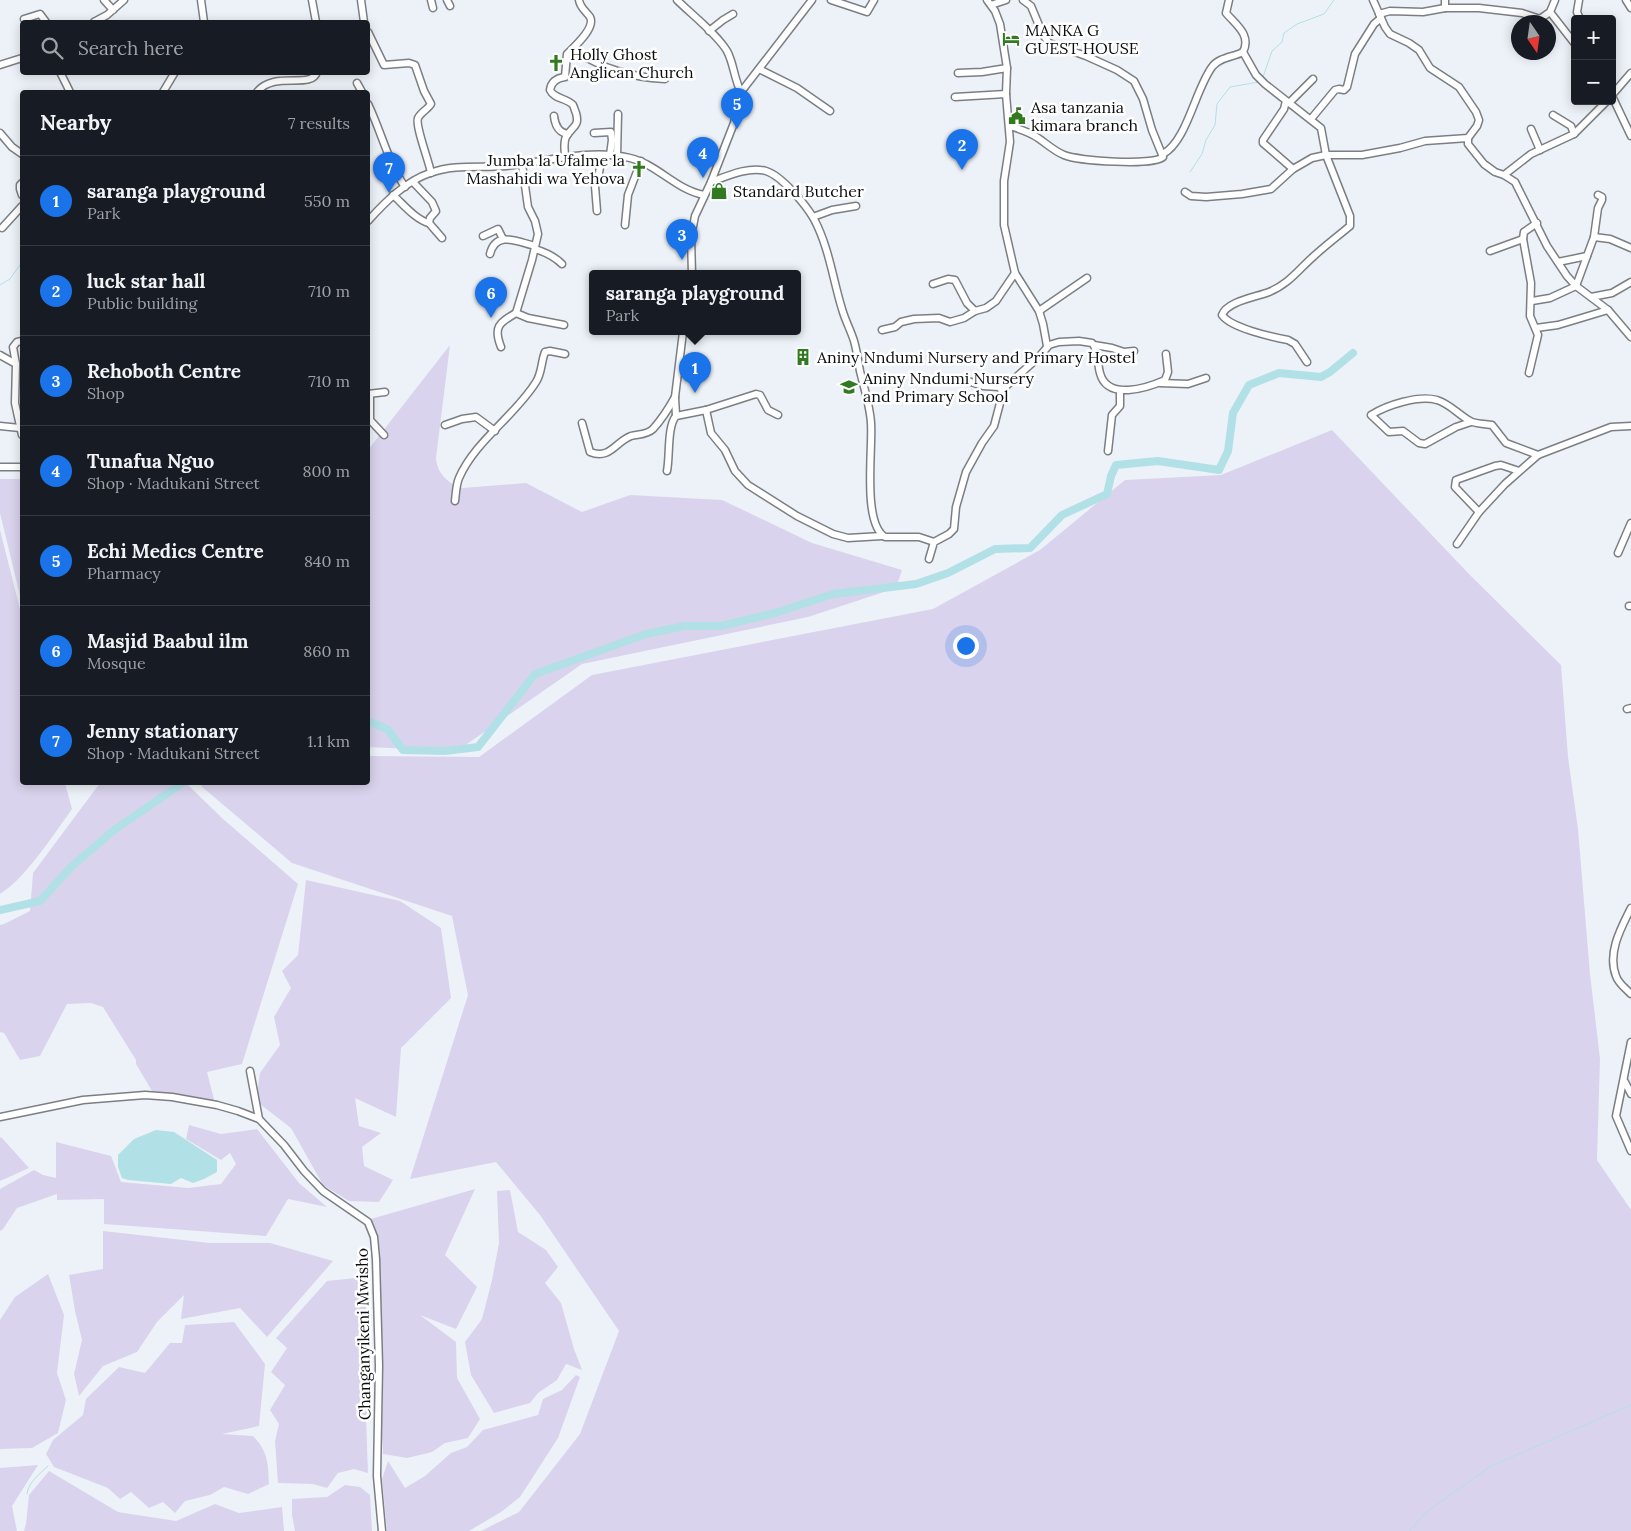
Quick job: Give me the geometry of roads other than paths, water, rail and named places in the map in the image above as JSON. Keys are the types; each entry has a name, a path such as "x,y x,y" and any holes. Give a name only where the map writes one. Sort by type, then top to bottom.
{"street":[{"path":"104,0 113,10"},
{"path":"97,20 124,0"},
{"path":"201,0 204,20"},
{"path":"312,0 316,20"},
{"path":"361,0 364,20"},
{"path":"431,0 433,8"},
{"path":"677,0 727,51 735,79 742,92"},
{"path":"692,270 691,237 695,216 711,182 734,123 742,92 812,0"},
{"path":"832,0 867,12 874,0"},
{"path":"1006,0 989,3 1000,24 1007,68 1006,94 1010,142 1004,181 1003,222 1015,273 1038,311 1043,324 1047,346"},
{"path":"1023,0 1034,11 1043,35 1049,42 1117,70 1134,82 1143,99 1152,130 1163,154"},
{"path":"1229,0 1226,13 1238,23 1242,30 1245,40 1243,52 1256,75 1264,84 1321,128 1326,155 1350,216 1350,226 1312,258 1288,282 1231,306 1222,315 1225,320 1235,324 1288,340 1295,344 1307,362"},
{"path":"1373,0 1385,28 1390,34 1419,50 1430,68 1459,87 1479,120 1468,138 1468,144 1484,164 1515,182 1548,246 1567,276 1576,286 1608,310 1631,337"},
{"path":"1445,0 1445,8"},
{"path":"1311,119 1335,90 1345,90 1355,54 1380,16 1390,11 1423,12 1445,8 1479,8 1522,13 1531,18 1540,19 1550,12 1555,0"},
{"path":"1578,15 1579,0"},
{"path":"1626,0 1631,8"},
{"path":"565,157 564,143 577,122 574,106 568,101 553,95 550,90 555,81 565,77 566,58 576,47 591,23 590,17 578,2"},
{"path":"1550,12 1571,39"},
{"path":"24,19 40,14 44,20"},
{"path":"709,31 733,14"},
{"path":"370,36 384,65 415,65 431,104 419,117 417,124 429,161 430,173"},
{"path":"573,50 612,71 628,75 665,79"},
{"path":"1010,126 1036,136 1061,154 1078,159 1151,161 1162,158 1163,154 1171,149 1178,139 1212,66 1218,61 1243,52"},
{"path":"0,65 20,59"},
{"path":"958,73 1007,68"},
{"path":"759,70 797,88 830,111"},
{"path":"1616,91 1631,73"},
{"path":"62,75 69,90"},
{"path":"163,90 173,75"},
{"path":"260,90 275,81 311,80 316,75"},
{"path":"1293,169 1263,140 1288,102 1313,79"},
{"path":"357,83 361,90"},
{"path":"955,97 1006,94"},
{"path":"1616,104 1631,136"},
{"path":"1504,175 1540,150 1574,134 1603,105"},
{"path":"370,108 393,165 405,187"},
{"path":"613,156 618,114"},
{"path":"1553,115 1571,126 1574,134"},
{"path":"554,116 557,127 568,134"},
{"path":"1531,129 1540,150"},
{"path":"594,133 611,132 613,156"},
{"path":"0,133 12,147 20,153"},
{"path":"1185,192 1191,196 1206,197 1271,189 1293,169 1312,158 1326,155 1362,156 1425,141 1468,138"},
{"path":"370,218 393,195 430,173 462,166 481,167 522,164 565,157 602,155 641,161 682,187 704,195"},
{"path":"597,211 595,186 602,155"},
{"path":"625,225 628,195 641,161"},
{"path":"501,347 497,335 499,325 516,313 538,234 535,221 528,207 522,164"},
{"path":"711,182 745,171 765,170 779,178 813,217 824,244 842,310 854,342 866,396 871,422 869,473 871,502 875,520 882,536"},
{"path":"412,182 435,208 436,211 430,218 429,223"},
{"path":"393,195 410,211 429,223 442,238"},
{"path":"1532,301 1550,298 1576,286 1594,237 1597,212 1602,200 1602,197 1598,195"},
{"path":"813,217 832,210 856,206"},
{"path":"2,228 20,208"},
{"path":"1529,373 1538,335 1530,316 1532,301 1530,273 1523,239 1524,232 1537,223"},
{"path":"483,236 498,229 503,239"},
{"path":"1594,237 1610,239 1631,248"},
{"path":"490,254 492,246 506,239 535,248 562,264"},
{"path":"1490,251 1523,239"},
{"path":"1558,262 1587,256"},
{"path":"882,330 896,327 901,322 914,319 939,318 954,322 964,318 996,301 1015,273"},
{"path":"1038,311 1087,278"},
{"path":"933,284 948,279 955,280 967,303 975,311"},
{"path":"1591,297 1612,293 1631,282"},
{"path":"1536,328 1608,310"},
{"path":"516,313 564,325"},
{"path":"667,472 670,458 670,428 676,416 675,397 683,335"},
{"path":"0,426 20,428 15,403 16,364 13,346 20,341"},
{"path":"929,559 934,542 954,529 956,507 966,472 994,426 1002,391 1039,357 1047,346 1058,342 1088,342 1124,352 1134,351"},
{"path":"1094,345 1102,380 1120,390 1136,389 1165,380 1168,375 1166,354"},
{"path":"455,501 457,484 464,468 484,442 525,397 537,380 545,352 565,354"},
{"path":"0,355 16,364"},
{"path":"1159,383 1188,384 1206,378"},
{"path":"946,381 972,382 983,386 999,387 1002,391"},
{"path":"1108,451 1113,413 1120,406 1120,390"},
{"path":"370,394 385,392"},
{"path":"676,416 706,410 758,394 768,410 778,415"},
{"path":"582,423 590,452 598,454 608,452 631,436 651,431 675,397"},
{"path":"1471,422 1437,400 1425,399 1390,404 1371,415 1389,432 1403,431 1418,443 1425,444 1456,427 1471,422 1492,425 1506,443 1538,454"},
{"path":"706,410 712,433 725,450 735,471 748,485 797,516 833,534 848,538 882,536 895,538 919,537 934,542"},
{"path":"445,425 462,419 476,417 495,431"},
{"path":"370,420 384,436"},
{"path":"1457,544 1479,512 1538,454 1611,427 1631,426"},
{"path":"1479,512 1455,487 1456,480 1502,465 1519,471"},
{"path":"0,467 20,467"},
{"path":"1618,553 1631,523"},
{"path":"1631,908 1616,940 1614,951 1616,976 1631,994"},
{"path":"1631,1042 1616,1116 1631,1151"},
{"path":"250,1072 259,1119"},
{"path":"1624,1080 1631,1094"},
{"name":"Changanyikeni Mwisho","path":"0,1117 83,1100 145,1095 172,1097 217,1105 259,1119 324,1191 368,1222 372,1230 376,1258 379,1366 377,1476 382,1531"}],"water":[{"path":"156,1130 174,1132 217,1160 217,1172 193,1183 181,1178 171,1184 122,1178 118,1167 118,1155 134,1139"}],"waterway":[{"path":"1263,77 1272,51 1282,42 1284,33 1297,24 1324,14 1334,0"},
{"path":"1190,172 1202,154 1206,140 1215,125 1217,104 1230,87 1259,82"},
{"path":"0,285 10,279 20,265"},
{"path":"370,722 387,729 403,750 445,751 478,747 535,674 646,634 684,626 721,626 775,613 833,594 916,584 948,573 995,549 1030,548 1062,515 1107,494 1111,476 1116,465 1158,461 1219,470 1228,451 1233,413 1249,385 1279,373 1321,377 1353,353"},
{"path":"0,910 40,901 72,866 114,830 180,785"},
{"path":"1410,1531 1425,1513 1491,1466 1631,1405"},
{"path":"27,1494 32,1482 48,1466"}],"place":[{"name":"MANKA G GUEST HOUSE","path":"1011,39"},
{"name":"Holly Ghost Anglican Church","path":"556,63"},
{"name":"Asa tanzania kimara branch","path":"1017,116"},
{"name":"Echi Medics Centre","path":"737,129"},
{"name":"Jumba la Ufalme la Mashahidi wa Yehova","path":"639,169"},
{"name":"luck star hall","path":"962,170"},
{"name":"Tunafua Nguo","path":"703,178"},
{"name":"Standard Butcher","path":"719,191"},
{"name":"Jenny stationary","path":"389,193"},
{"name":"Rehoboth Centre","path":"682,260"},
{"name":"Masjid Baabul ilm","path":"491,318"},
{"name":"Aniny Nndumi Nursery and Primary Hostel","path":"803,357"},
{"name":"Aniny Nndumi Nursery and Primary School","path":"849,387"},
{"name":"saranga playground","path":"695,393"}]}
